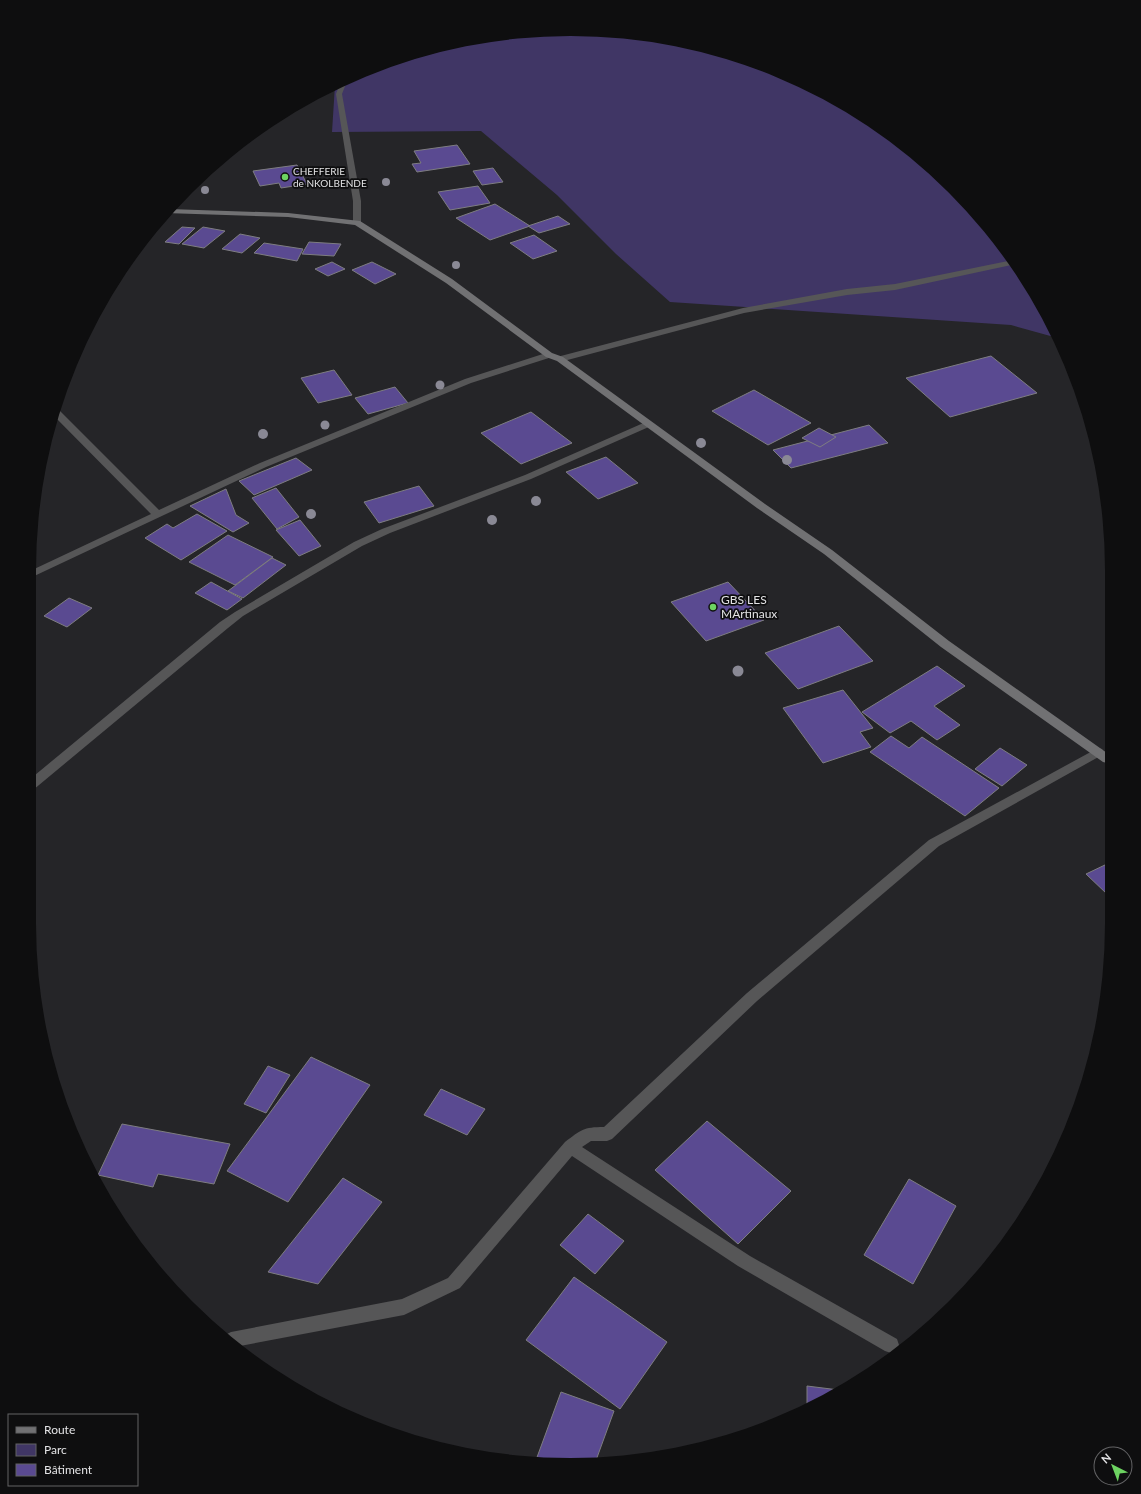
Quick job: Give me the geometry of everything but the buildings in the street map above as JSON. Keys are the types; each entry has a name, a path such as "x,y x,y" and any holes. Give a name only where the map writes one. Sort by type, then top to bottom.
{"street":[{"path":"341,88 339,94 357,201 357,223"},
{"path":"175,211 288,215 357,223 449,282 549,355 560,359 761,506 828,552 945,644 1103,755 956,830 934,843 752,996 608,1134 588,1134 570,1147 454,1283 404,1307 235,1339"},
{"path":"560,359 743,311 846,292 896,287 1008,263"},
{"path":"36,572 263,466 462,384 549,355"},
{"path":"59,415 158,515"},
{"path":"36,781 224,625 239,614 358,544 386,531 528,477 648,424"},
{"path":"570,1147 744,1261 891,1345"}],"green space":[{"path":"536,37 605,37 675,46 709,54 742,64 807,91 838,108 896,146 948,193 995,245 1033,303 1051,336 1011,325 670,302 616,254 557,195 481,131 332,132 335,91 399,64 466,46"}],"place":[{"name":"CHEFFERIE de NKOLBENDE","path":"285,177"},
{"name":"GBS LES MArtinaux","path":"713,607"}]}
